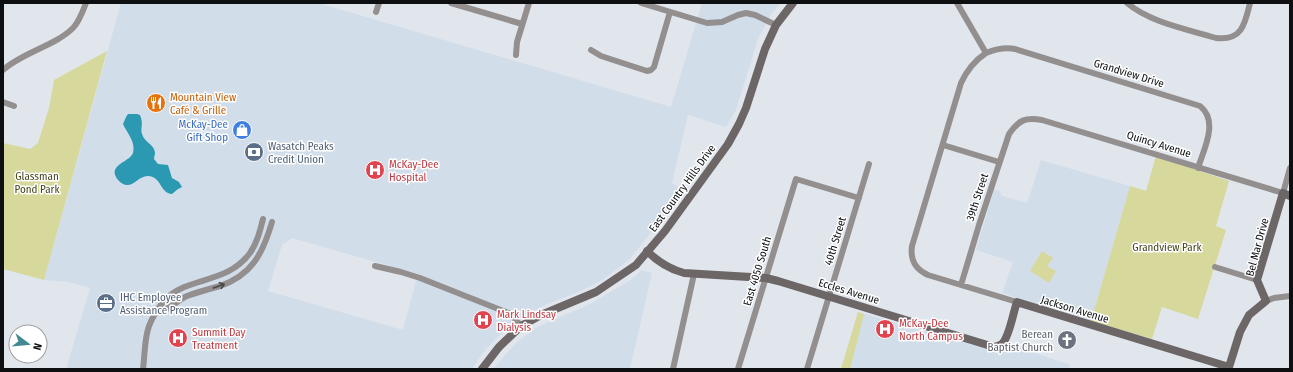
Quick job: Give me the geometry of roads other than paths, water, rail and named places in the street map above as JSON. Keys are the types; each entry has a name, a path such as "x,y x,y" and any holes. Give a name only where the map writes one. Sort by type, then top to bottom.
{"street":[{"path":"3,70 11,62 63,36 74,27 84,11 86,3"},
{"path":"376,12 379,3"},
{"path":"451,3 522,24"},
{"path":"516,55 517,42 529,3"},
{"path":"641,3 707,23 722,22 738,15 746,14 755,15 776,25"},
{"name":"East Country Hills Drive","path":"482,369 499,347 521,326 541,315 596,292 636,265 665,231 728,144 746,108 765,50 776,25 793,3"},
{"path":"957,3 986,53"},
{"path":"1127,3 1148,17 1216,38 1228,39 1242,30 1250,3"},
{"path":"591,50 601,56 647,71 651,70 654,67 670,12"},
{"name":"Grandview Drive","path":"913,263 911,251 912,246 964,76 973,64 986,53 996,49 1015,49 1200,106 1208,114 1210,128 1198,168"},
{"path":"3,102 14,106"},
{"name":"Quincy Avenue","path":"1022,121 1028,119 1042,120 1286,194"},
{"name":"39th Street","path":"961,285 1009,134 1015,126 1022,121"},
{"path":"943,145 999,162"},
{"name":"40th Street","path":"807,369 869,164"},
{"name":"Bel Mar Drive","path":"1266,301 1257,280 1286,194 1290,168"},
{"name":"East 4050 South","path":"738,369 796,179 859,198"},
{"path":"143,369 147,334 150,323 164,301 173,293 190,285 220,276 242,262 255,244 263,219"},
{"path":"158,312 164,310 186,296 224,284 243,273 252,265 261,253 272,222"},
{"name":"Eccles Avenue","path":"647,251 670,269 684,273 766,278 785,282 829,297 994,347 1003,343 1007,335 1017,302"},
{"name":"Jackson Avenue","path":"913,263 917,268 928,275 1232,368"},
{"path":"375,266 414,276 511,314 516,318 521,326"},
{"path":"1214,267 1257,280"},
{"path":"673,369 694,274"},
{"path":"1232,368 1240,332 1249,315 1266,301 1274,298 1290,296"}],"water":[{"path":"128,114 140,115 142,121 142,134 155,150 154,159 158,164 168,165 172,178 179,182 182,187 172,194 165,191 159,182 153,177 146,176 130,185 127,185 119,181 115,176 116,168 131,156 134,149 132,141 123,124"}],"place":[{"name":"Mountain View Café & Grille","path":"156,103"},
{"name":"McKay-Dee Gift Shop","path":"242,130"},
{"name":"Wasatch Peaks Credit Union","path":"254,152"},
{"name":"McKay-Dee Hospital","path":"375,170"},
{"name":"IHC Employee Assistance Program","path":"106,303"},
{"name":"Mark Lindsay Dialysis","path":"483,320"},
{"name":"McKay-Dee North Campus","path":"885,329"},
{"name":"Summit Day Treatment","path":"178,338"},
{"name":"Berean Baptist Church","path":"1067,340"}],"park label":[{"name":"Glassman Pond Park","path":"37,182"},
{"name":"Grandview Park","path":"1167,247"}]}
